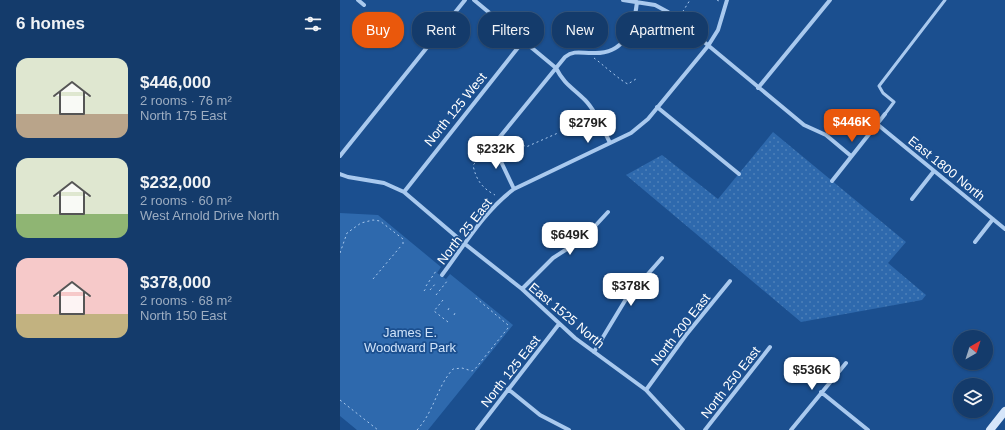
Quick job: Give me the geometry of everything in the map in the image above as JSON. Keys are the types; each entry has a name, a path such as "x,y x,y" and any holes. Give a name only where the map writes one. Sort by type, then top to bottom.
{"street":[{"path":"358,0 364,5"},
{"path":"340,156 465,0"},
{"path":"474,0 489,12"},
{"path":"623,0 654,5 668,12"},
{"name":"North 25 East","path":"708,46 718,30 727,0"},
{"path":"758,88 830,0"},
{"path":"514,189 496,151 495,146 499,138 556,68 571,53 607,52 617,47 629,34 633,27 637,2"},
{"path":"708,46 804,125 826,135 851,156"},
{"name":"North 125 West","path":"404,192 518,48"},
{"path":"533,48 556,68 562,80 586,100 593,110 610,143"},
{"name":"North 25 East","path":"442,275 494,206 514,189 631,133 648,118 706,48"},
{"path":"657,107 739,174"},
{"path":"832,181 885,114"},
{"name":"East 1800 North","path":"877,124 1005,228"},
{"path":"912,199 934,171"},
{"name":"East 1525 North","path":"340,174 348,177 384,183 404,192 465,244 522,289 559,324 646,390 683,430"},
{"path":"522,289 553,258 584,238 608,212"},
{"path":"975,242 993,219"},
{"path":"594,352 626,298 662,258"},
{"name":"North 200 East","path":"646,390 686,335 730,281"},
{"name":"North 125 East","path":"477,430 559,324"},
{"name":"North 250 East","path":"705,430 770,347"},
{"path":"791,430 846,362"},
{"path":"508,389 540,415 569,430"},
{"path":"821,392 868,430"},
{"path":"990,430 1005,411"}],"lane":[{"path":"885,114 894,102 883,93 878,86 945,0"}],"path":[{"path":"682,12 690,0"},
{"path":"594,58 615,73 624,83 628,84 636,79"},
{"path":"500,146 517,140 526,146 558,133"},
{"path":"491,150 473,165 475,175 482,186 495,195"},
{"path":"340,252 347,233 361,223 373,220 380,221 403,239 403,244"},
{"path":"373,279 401,246"},
{"path":"424,291 436,271"},
{"path":"436,295 448,280"},
{"path":"430,290 436,282"},
{"path":"417,430 428,416 442,384 453,369 462,368 472,371 475,369 508,328 508,325 487,307 476,298 472,298"},
{"path":"443,300 434,311 448,322"},
{"path":"448,310 450,306"},
{"path":"454,315 456,311"},
{"path":"340,400 378,430"}],"green space":[{"path":"773,132 906,242 888,263 926,295 922,300 801,322 626,175 662,155 718,199"},
{"name":"James E. Woodward Park","path":"340,213 378,215 441,267 437,273 446,279 450,274 513,325 428,430 357,430 340,416"}]}
